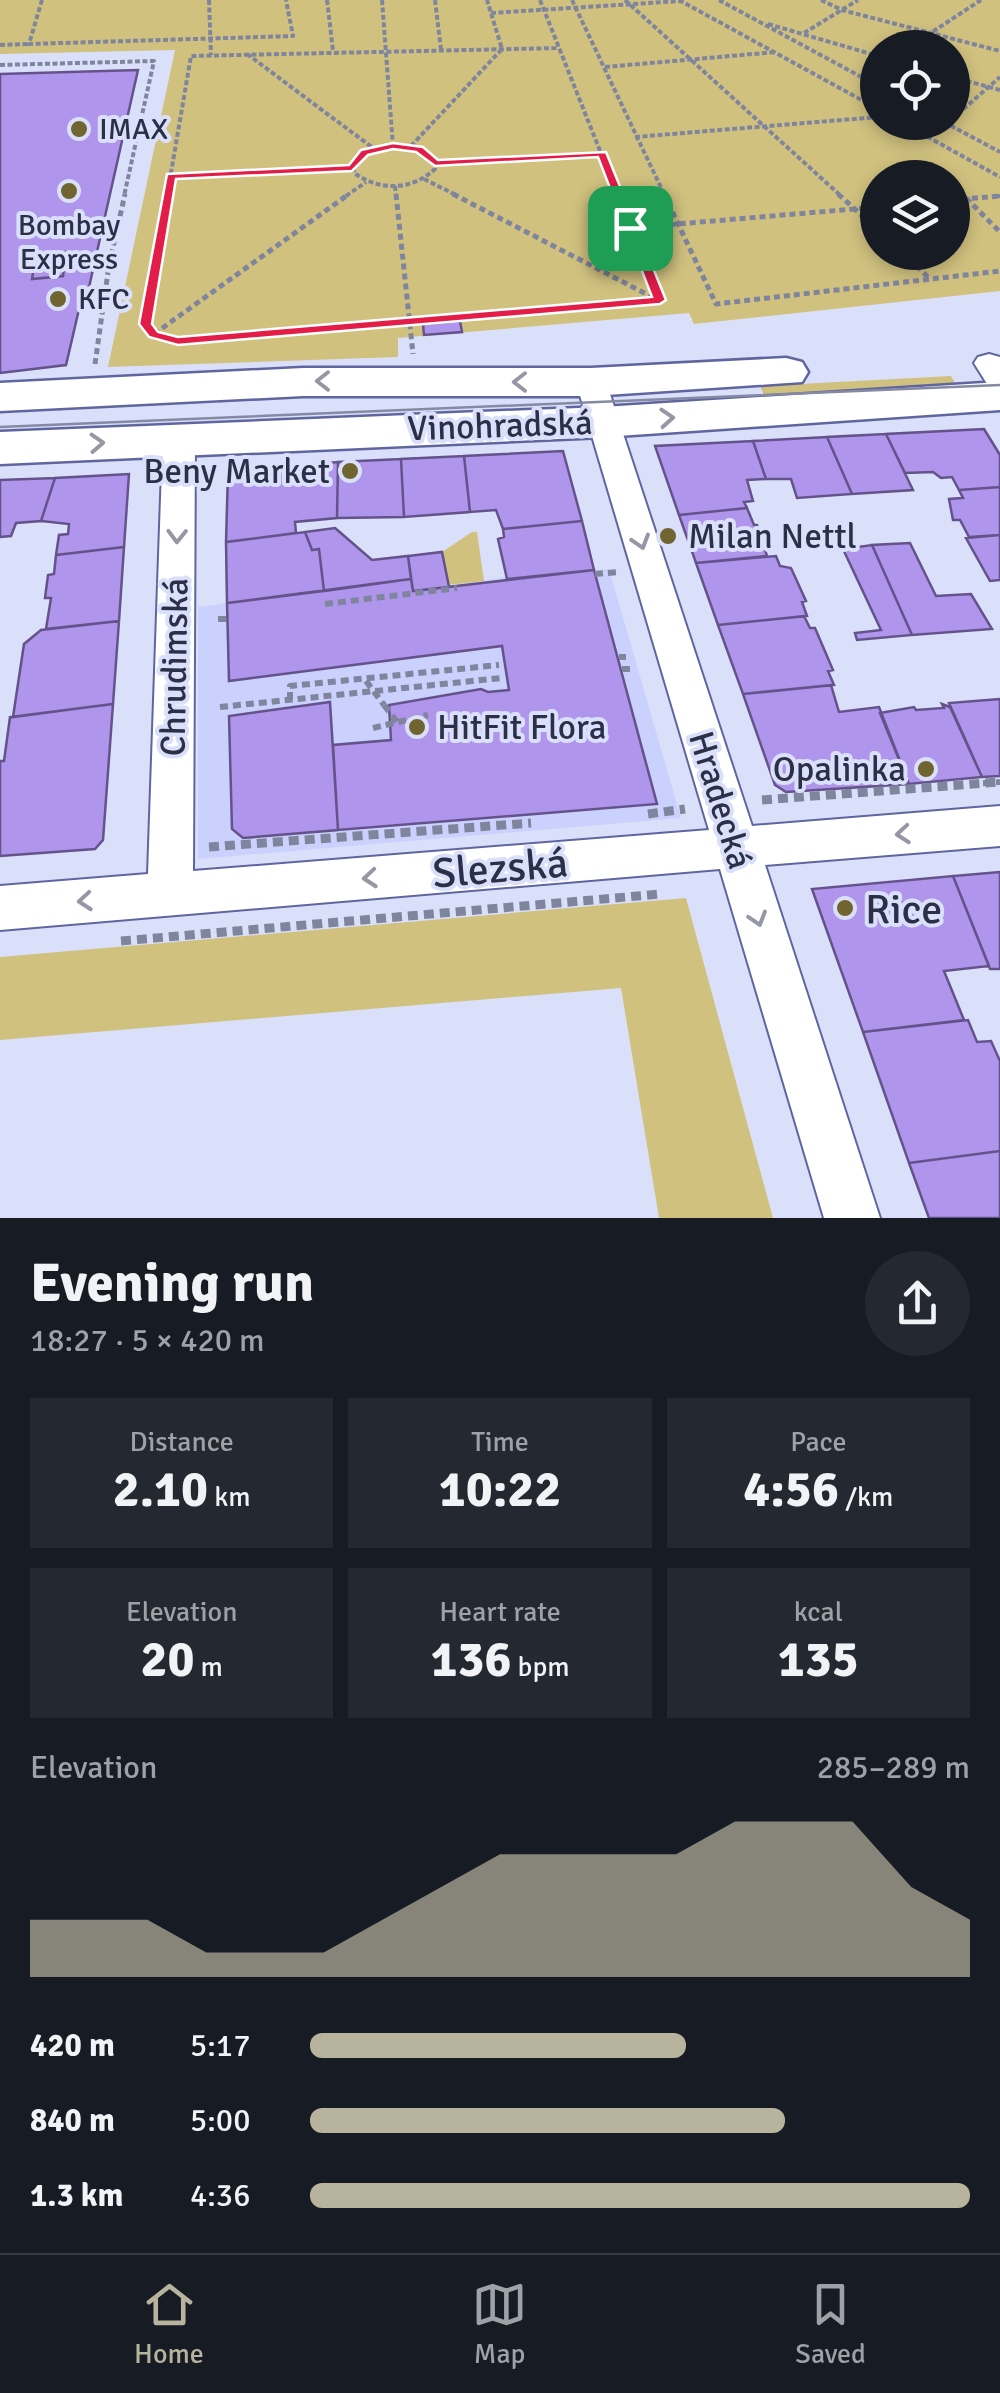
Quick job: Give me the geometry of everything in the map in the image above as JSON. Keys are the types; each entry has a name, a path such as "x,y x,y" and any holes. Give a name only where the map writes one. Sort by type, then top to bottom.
{"main road":[{"name":"Vinohradská","path":"0,448 179,439 597,402 997,375"},
{"name":"Vinohradská","path":"0,397 303,382 597,402"}],"street":[{"name":"Hradecká","path":"597,402 852,1218"},
{"name":"Chrudimská","path":"170,872 179,439"},
{"name":"Slezská","path":"0,908 170,872 736,848 1000,826"}],"path":[{"path":"29,44 42,0"},
{"path":"210,0 210,55"},
{"path":"0,45 293,36 286,0"},
{"path":"327,0 333,52"},
{"path":"382,0 393,146"},
{"path":"435,0 441,50"},
{"path":"488,0 502,49"},
{"path":"540,0 660,300"},
{"path":"572,0 716,304 1000,271"},
{"path":"624,0 860,213"},
{"path":"719,0 860,76"},
{"path":"822,0 842,10 919,30"},
{"path":"790,39 858,0"},
{"path":"936,30 981,0"},
{"path":"491,12 680,1 860,99"},
{"path":"758,21 860,51"},
{"path":"970,44 1000,52"},
{"path":"558,48 191,56 145,324 154,334 178,341 660,300"},
{"path":"410,147 502,49"},
{"path":"605,67 777,52"},
{"path":"247,54 374,149"},
{"path":"0,65 154,61 109,265 94,377"},
{"path":"970,103 1000,77"},
{"path":"970,82 1000,90"},
{"path":"635,137 860,119"},
{"path":"970,135 1000,152"},
{"path":"933,140 1000,177"},
{"path":"352,168 358,157 393,146 427,153 435,163"},
{"path":"435,163 602,154"},
{"path":"424,179 435,163"},
{"path":"171,176 352,168 366,182 394,186 424,179 660,300"},
{"path":"154,334 366,182"},
{"path":"394,186 412,337"},
{"path":"970,198 1000,196"},
{"path":"970,202 1000,232"},
{"path":"630,228 860,209"},
{"path":"921,270 930,279"},
{"path":"325,604 457,588"},
{"path":"290,700 290,686 499,665"},
{"path":"220,707 501,678"},
{"path":"366,680 396,722"},
{"path":"372,728 428,715"},
{"path":"630,816 722,804 1000,782"},
{"path":"170,872 552,821"}],"shaded area":[{"path":"0,0 1000,0 1000,291 694,324 689,313 398,338 398,357 108,367 175,50 0,54"},
{"path":"951,376 960,391 767,402 760,386"},
{"path":"477,532 484,581 448,585 442,552"},
{"path":"609,569 681,818 198,859 198,607 411,579 413,591 506,577"},
{"path":"686,898 773,1218 659,1218 621,988 0,1040 0,957"}],"building":[{"path":"138,70 85,305 80,305 66,365 0,373 0,74"},
{"path":"67,252 63,268 34,266 36,255"},
{"path":"34,266 64,268 63,276 32,279"},
{"path":"460,321 462,332 424,335 423,324"},
{"path":"984,429 1000,455 1000,487 959,490 952,477 941,478 933,472 905,473 886,434"},
{"path":"886,434 913,490 852,494 827,437"},
{"path":"827,437 852,494 797,498 791,479 766,479 753,441"},
{"path":"753,441 766,479 747,480 753,501 744,502 747,508 679,515 655,446"},
{"path":"563,451 582,521 503,529 496,510 470,512 464,456"},
{"path":"464,456 470,512 404,517 401,459"},
{"path":"401,459 404,517 337,518 338,462"},
{"path":"338,462 337,518 295,522 296,533 226,542 228,471"},
{"path":"129,474 124,547 56,555 59,535 68,534 69,524 41,521 55,478"},
{"path":"55,478 41,521 16,523 11,536 0,537 0,480"},
{"path":"1000,487 1000,535 969,537 960,520 953,520 949,499 963,498 959,490"},
{"path":"747,508 767,556 696,563 679,515"},
{"path":"582,521 594,570 507,579 498,539 504,537 503,529"},
{"path":"335,528 372,560 408,556 411,579 324,591 319,549 312,550 305,532"},
{"path":"305,532 312,550 319,549 324,591 227,603 226,542"},
{"path":"1000,535 1000,580 990,581 966,538"},
{"path":"910,543 936,596 971,594 992,629 912,635 872,545"},
{"path":"872,545 912,635 857,640 855,633 881,630 843,549"},
{"path":"124,547 119,621 46,629 51,598 45,598 48,575 54,574 56,555"},
{"path":"442,552 449,587 413,591 408,556"},
{"path":"776,556 780,566 791,568 806,601 802,602 807,616 718,625 696,563"},
{"path":"594,570 657,804 338,830 333,745 391,740 389,705 481,689 509,690 502,646 229,681 227,603 411,579 413,591"},
{"path":"804,616 810,628 815,628 833,670 828,671 834,685 743,694 718,625"},
{"path":"119,621 113,704 13,717 24,644 41,630"},
{"path":"831,685 839,712 879,707 909,784 786,792 775,785 743,694"},
{"path":"1000,699 1000,776 982,777 949,703"},
{"path":"330,702 338,830 243,838 232,829 229,716"},
{"path":"113,704 103,840 95,849 0,856 0,761 4,761 10,717"},
{"path":"942,704 950,707 982,777 909,784 880,713 914,707 944,708"},
{"path":"1000,872 1000,969 990,969 953,876"},
{"path":"953,876 989,966 944,971 964,1020 863,1032 812,889"},
{"path":"968,1020 977,1042 991,1041 1000,1061 1000,1151 909,1163 863,1032"},
{"path":"1000,1151 1000,1218 929,1218 909,1163"}],"tram line":[{"path":"0,427 1000,385"}],"place":[{"name":"IMAX","path":"79,129"},
{"name":"Bombay Express","path":"69,191"},
{"name":"KFC","path":"58,299"},
{"name":"Beny Market","path":"350,471"},
{"name":"Milan Nettl","path":"668,536"},
{"name":"HitFit Flora","path":"417,727"},
{"name":"Opalinka","path":"926,769"},
{"name":"Rice","path":"845,908"}],"route":[{"path":"393,146 420,150 435,163 602,154 630,228 660,300 178,341 154,334 145,324 171,176 352,168 364,152 393,146"}]}
